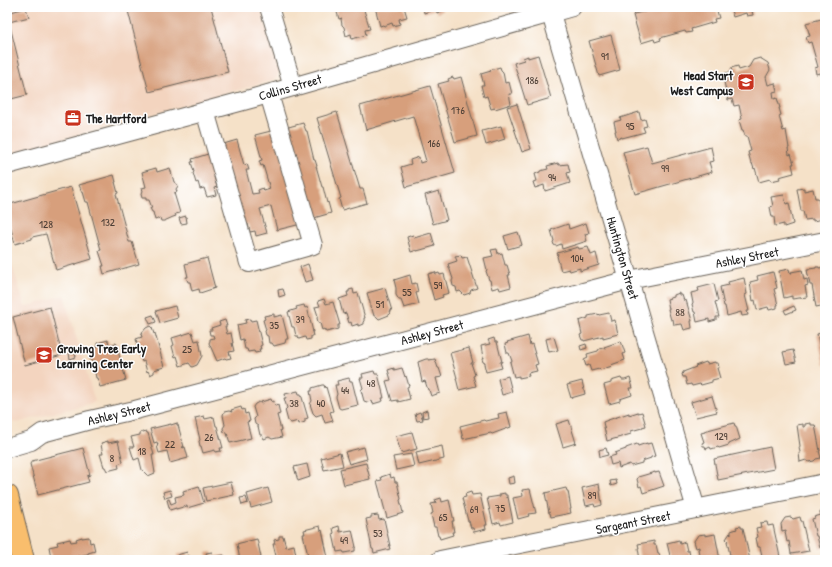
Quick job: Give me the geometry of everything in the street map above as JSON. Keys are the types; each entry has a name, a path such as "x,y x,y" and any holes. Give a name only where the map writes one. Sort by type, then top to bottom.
{"main road":[{"path":"7,496 23,560"}],"street":[{"path":"269,7 293,87"},
{"name":"Collins Street","path":"7,165 269,94 550,10 572,7"},
{"name":"Huntington Street","path":"550,10 696,510"},
{"path":"205,111 249,263 313,245 269,94"},
{"name":"Ashley Street","path":"7,448 31,441 42,433 90,420 143,408 629,280 825,241"},
{"name":"Ashley Street","path":"7,435 28,429 42,433"},
{"name":"Sargeant Street","path":"440,560 825,483"}],"shaded area":[{"name":"The Hartford","path":"7,7 261,7 279,72 276,78 271,81 7,155"},
{"name":"Growing Tree Early Learning Center","path":"7,248 25,307 64,295 95,402 16,423 7,419"}],"building":[{"path":"127,7 211,7 228,72 149,92"},
{"path":"342,7 363,7 370,29 365,30 366,35 352,39 351,34 346,36 342,25 342,18 339,19 336,9"},
{"path":"375,7 404,7 407,17 399,19 400,24 393,26 392,23 380,26"},
{"path":"423,7 441,7 442,11 437,13 436,9 424,13"},
{"path":"656,7 720,7 721,10 717,11 719,18 714,19 715,22 691,29 692,32 686,33 685,31 660,38 661,40 655,42 654,39 641,43 633,15 657,8"},
{"path":"730,7 767,7 752,11 753,15 747,16 746,13 733,17"},
{"path":"26,8 29,17 9,22 27,95 7,100 7,13"},
{"path":"825,18 825,90 820,73 816,74 815,68 818,67 811,42 808,43 806,37 810,36 806,23"},
{"path":"611,35 620,70 599,76 589,41"},
{"path":"538,55 551,98 527,105 514,63 524,60 523,58 528,56 528,58"},
{"path":"760,58 768,63 770,70 766,77 768,85 775,83 777,91 773,92 774,99 777,98 780,108 781,115 779,116 783,131 786,130 789,155 791,154 794,164 792,164 794,173 779,177 780,179 771,181 770,179 759,182 748,152 751,151 747,136 745,136 742,130 739,120 742,119 739,105 734,106 732,99 728,100 724,82 727,81 725,73 732,72 731,68 738,66 739,70 749,67 753,60"},
{"path":"500,67 503,72 505,83 509,82 512,94 509,94 511,104 491,109 487,96 484,97 481,85 484,85 481,74"},
{"path":"453,77 454,79 461,77 477,136 455,142 438,84 449,81 448,79"},
{"path":"430,86 455,173 406,187 401,167 411,164 410,160 419,157 420,163 426,161 413,116 366,130 360,106"},
{"path":"517,104 531,149 522,152 507,107"},
{"path":"337,112 360,189 363,189 367,203 342,210 339,199 341,198 317,118"},
{"path":"639,112 641,120 645,119 647,126 643,127 645,132 617,139 614,122 621,120 620,118"},
{"path":"303,123 307,131 314,160 331,213 307,220 285,128"},
{"path":"501,126 505,139 486,145 482,131"},
{"path":"275,130 301,224 277,230 271,206 260,209 267,233 256,236 255,231 250,232 248,224 240,226 217,146 237,140 244,165 247,164 249,170 246,170 252,194 259,193 258,190 263,188 264,191 270,189 263,165 261,166 259,161 262,160 255,135"},
{"path":"647,146 652,163 711,147 714,161 709,162 712,172 635,194 623,152"},
{"path":"208,154 219,176 214,177 217,187 214,188 216,195 207,197 204,188 200,189 198,182 196,183 191,162 193,162 192,159"},
{"path":"558,163 559,165 568,164 570,172 567,173 570,183 545,191 544,185 535,188 533,182 537,181 535,174 548,169 547,166"},
{"path":"156,168 157,172 170,168 174,182 178,186 176,189 177,192 174,193 180,213 175,214 176,216 164,221 161,221 160,218 155,220 153,212 150,208 152,208 149,200 142,198 141,194 143,191 142,188 146,187 142,172"},
{"path":"114,175 118,193 116,194 129,242 132,242 139,264 104,274 102,266 104,266 99,251 101,250 88,202 86,202 79,185"},
{"path":"71,187 92,259 56,270 46,234 32,237 32,239 15,244 7,214 7,205"},
{"path":"804,188 804,191 813,189 815,198 818,198 823,219 813,221 813,219 805,220 803,211 801,211 797,189"},
{"path":"439,191 447,220 433,224 425,195"},
{"path":"784,195 786,204 789,203 793,224 784,227 784,224 775,226 774,217 772,217 770,207 773,206 771,197"},
{"path":"186,216 187,223 181,224 179,218"},
{"path":"586,223 589,233 585,234 587,241 562,249 561,244 556,246 554,245 551,230 568,224 569,229"},
{"path":"518,232 522,245 508,249 504,236"},
{"path":"431,233 435,246 411,252 407,237 413,235 414,238"},
{"path":"578,247 579,249 588,247 591,255 596,253 599,265 580,271 580,268 570,271 569,269 561,271 557,253"},
{"path":"497,249 498,254 502,253 505,265 507,265 511,287 500,290 499,287 492,289 486,271 484,258 493,256 491,250"},
{"path":"461,255 462,258 467,257 477,288 464,295 460,291 457,292 456,287 453,286 453,279 448,264 457,261 455,256"},
{"path":"207,258 215,288 200,293 199,289 192,291 190,282 188,282 186,277 188,277 185,264"},
{"path":"308,264 313,280 305,282 300,267"},
{"path":"816,267 825,267 825,309 822,310 821,306 816,307 812,285 810,285 807,270"},
{"path":"789,269 790,273 802,270 804,280 807,279 808,285 805,286 807,297 792,299 792,296 784,298 779,271"},
{"path":"435,272 436,274 439,273 440,275 444,274 449,293 434,300 428,274"},
{"path":"773,272 777,288 774,289 778,305 777,308 769,310 768,307 757,310 755,300 753,301 750,282 758,280 757,276"},
{"path":"410,275 412,284 416,283 418,292 416,293 419,304 404,308 401,300 399,300 396,295 394,280"},
{"path":"744,278 747,294 745,295 749,311 747,311 748,315 742,316 741,312 727,316 720,287 729,285 728,282"},
{"path":"714,284 718,301 715,302 719,317 716,317 716,320 709,322 709,319 697,322 692,304 691,293 699,291 698,288"},
{"path":"385,288 392,311 390,311 391,313 389,315 379,319 374,316 370,307 367,293"},
{"path":"283,289 285,295 279,297 278,290"},
{"path":"353,289 354,294 358,293 365,318 363,324 358,326 358,324 352,326 351,322 349,323 346,313 343,314 339,299 348,296 347,292"},
{"path":"679,293 679,295 682,295 684,301 686,300 692,321 692,328 684,330 682,324 674,325 668,309 667,299 674,297 674,295"},
{"path":"324,299 326,304 333,302 340,325 338,325 338,329 326,332 324,329 322,330 320,323 318,322 315,307 320,306 318,301"},
{"path":"304,305 305,308 307,307 313,332 311,339 306,340 305,337 299,339 298,336 296,336 288,312 297,309 296,307"},
{"path":"175,306 178,318 160,323 156,311"},
{"path":"794,306 796,310 786,314 784,310"},
{"path":"50,307 62,355 25,365 13,317"},
{"path":"609,313 611,321 615,320 618,334 603,338 603,336 584,341 582,340 579,321 588,318 588,316"},
{"path":"274,314 274,317 282,315 288,339 286,339 285,343 274,346 272,343 269,343 263,320 265,319 264,316"},
{"path":"153,315 156,322 150,324 147,317"},
{"path":"250,319 251,321 256,320 262,345 260,346 261,349 259,349 260,352 248,352 247,349 245,349 243,339 240,340 237,325 246,323 245,320"},
{"path":"225,320 227,334 231,333 234,351 229,352 231,358 225,358 217,361 209,343 210,339 214,338 213,335 210,335 209,330 212,330 211,328 220,325 219,322"},
{"path":"150,326 154,334 155,333 164,367 154,370 154,373 150,375 148,371 147,372 144,361 142,362 136,339 142,337 141,334"},
{"path":"192,332 195,341 199,340 202,356 197,365 192,367 189,363 180,366 177,356 175,357 172,346 174,345 172,338"},
{"path":"825,332 825,365 824,365 817,334"},
{"path":"528,336 538,364 535,365 537,371 528,373 529,376 519,378 519,376 514,377 510,362 512,361 509,353 507,353 505,344 508,343 507,342"},
{"path":"554,337 558,350 549,352 546,339"},
{"path":"494,338 495,342 497,342 502,368 486,372 485,363 482,359 481,346 490,344 488,340"},
{"path":"108,340 109,345 116,343 126,380 100,387 96,378 93,361 91,361 88,350 98,347 97,343"},
{"path":"621,341 625,353 623,354 625,360 600,370 591,371 589,365 586,366 584,360 588,358 587,354 598,351 599,349 605,349 604,347"},
{"path":"586,344 587,348 581,350 580,346"},
{"path":"469,348 473,363 471,363 475,375 473,376 476,386 459,390 450,353"},
{"path":"793,350 796,362 786,364 783,352"},
{"path":"74,351 76,357 70,359 69,353"},
{"path":"426,359 435,359 442,377 436,378 440,393 431,396 425,381 422,382 418,362"},
{"path":"706,362 707,364 715,362 718,363 719,368 717,368 720,378 701,385 687,385 685,377 683,377 682,374 683,372"},
{"path":"394,368 394,370 402,368 409,386 407,387 410,399 398,402 398,400 392,401 386,381 391,380 388,370"},
{"path":"374,371 375,374 378,374 384,398 382,398 383,401 373,404 372,401 364,401 361,390 363,388 360,378 363,378 362,374"},
{"path":"508,376 512,392 502,395 498,379"},
{"path":"349,378 350,381 352,381 358,405 341,409 339,408 336,397 337,394 335,385 338,385 337,381"},
{"path":"621,378 622,380 625,380 630,378 633,388 630,388 632,395 620,399 620,401 609,404 604,385"},
{"path":"582,381 585,394 571,398 567,385"},
{"path":"324,385 325,388 326,387 333,411 330,412 333,421 325,423 322,414 316,416 313,413 310,404 312,401 310,391 312,391 312,388"},
{"path":"298,391 299,394 301,394 308,418 305,419 305,422 299,424 298,421 291,423 288,421 285,410 287,408 284,398 286,398 285,394"},
{"path":"712,396 717,412 696,417 691,402"},
{"path":"271,399 272,402 274,401 275,406 278,405 280,414 277,415 282,437 272,439 269,437 264,439 262,435 260,435 258,426 255,424 254,419 256,417 253,407 259,402 262,404 261,402"},
{"path":"241,407 242,410 244,409 245,414 248,413 250,421 247,422 251,438 230,443 227,433 224,432 223,428 225,425 223,415 224,412 232,412 231,410"},
{"path":"427,410 428,417 423,418 422,412"},
{"path":"420,412 423,420 417,421 415,414"},
{"path":"507,412 511,427 492,434 463,439 460,426 499,418 498,414"},
{"path":"642,412 646,426 631,431 631,434 607,441 603,422 629,413 629,415"},
{"path":"204,416 205,419 214,417 223,448 220,448 221,451 215,452 215,450 203,453 200,446 195,418"},
{"path":"569,420 576,443 563,447 556,424"},
{"path":"177,423 184,447 182,447 183,448 185,447 188,458 170,463 167,451 159,453 157,442 154,443 150,429"},
{"path":"734,423 740,439 719,448 711,449 710,447 706,449 705,446 703,446 702,443 704,442 701,433"},
{"path":"811,423 811,425 815,425 821,458 809,462 806,460 800,462 799,453 801,453 799,448 797,425 803,424 803,427 805,427 805,424"},
{"path":"146,431 148,433 154,455 152,455 155,473 148,476 142,470 139,458 134,460 130,447 134,447 131,437 140,435 140,433"},
{"path":"412,432 417,449 401,453 396,436"},
{"path":"108,441 108,443 118,441 123,462 118,464 119,468 107,471 104,467 100,454 103,454 101,443"},
{"path":"651,443 655,456 642,461 642,463 631,466 630,464 619,468 618,463 611,465 609,457 616,455 615,453 637,444 638,446"},
{"path":"442,446 444,459 419,465 416,452"},
{"path":"364,447 367,459 349,464 345,452"},
{"path":"770,447 774,469 718,480 714,459"},
{"path":"83,448 90,475 87,476 89,482 38,495 30,464 32,461"},
{"path":"606,448 608,455 600,457 599,450"},
{"path":"340,453 343,466 324,470 321,458"},
{"path":"411,454 414,466 396,470 393,457"},
{"path":"366,463 370,479 344,485 340,469"},
{"path":"307,464 310,477 298,481 294,467"},
{"path":"659,472 664,486 643,493 641,486 639,487 638,477"},
{"path":"390,474 391,478 394,477 395,482 397,482 403,513 387,518 377,481 382,480 381,477"},
{"path":"514,476 515,483 509,484 508,478"},
{"path":"616,480 617,484 611,486 610,481"},
{"path":"231,482 234,495 206,501 203,488"},
{"path":"599,484 602,505 595,507 594,504 586,506 582,488"},
{"path":"199,486 204,503 187,508 187,506 170,510 167,500 169,499 171,504 176,502 175,497 184,495 183,491"},
{"path":"268,488 272,502 251,508 247,494"},
{"path":"566,488 568,491 571,513 551,517 545,493"},
{"path":"530,489 536,513 528,514 529,516 518,519 513,498 523,496 522,490"},
{"path":"170,490 172,496 165,498 163,492"},
{"path":"471,492 472,495 480,494 487,525 485,525 486,529 474,532 468,521 462,498 466,497 465,494"},
{"path":"505,493 507,498 508,497 513,522 501,525 500,522 493,524 487,498 500,496 500,494"},
{"path":"246,497 248,503 242,505 240,498"},
{"path":"441,498 442,502 449,500 454,521 452,521 454,532 452,532 453,535 440,539 436,527 434,527 431,514 433,513 431,504 436,503 435,500"},
{"path":"825,511 825,547 820,548 812,519 821,515 820,512"},
{"path":"378,515 379,520 384,519 390,549 374,553 366,519 371,518 371,516"},
{"path":"791,517 793,519 800,517 809,551 791,554 789,541 787,542 786,530 782,531 781,524 785,518"},
{"path":"767,522 768,526 773,525 780,557 774,558 775,560 769,560 768,558 763,560 756,538 758,537 756,528 761,527 760,523"},
{"path":"320,526 328,558 327,560 309,560 303,534 305,534 304,530"},
{"path":"339,526 340,532 352,530 356,547 355,551 344,553 343,551 337,552 333,528"},
{"path":"741,526 741,528 743,528 750,560 732,560 728,541 726,539 730,533 731,534 731,531 737,529 736,527"},
{"path":"705,534 705,536 715,534 720,560 700,559 699,547 696,548 694,541 698,535"},
{"path":"279,536 283,536 286,547 294,545 297,560 277,560 273,544 275,544 274,540 279,539"},
{"path":"89,537 90,543 93,542 95,551 75,557 73,560 50,560 49,558 51,557 49,547 58,545 57,542 70,539 71,542 77,541 76,539"},
{"path":"257,539 261,557 260,560 240,560 237,544"},
{"path":"679,540 680,544 685,542 691,560 671,560 667,543"},
{"path":"654,541 654,545 656,545 661,560 640,560 638,544"},
{"path":"187,552 191,560 172,560 178,558 177,555"},
{"path":"212,552 213,557 224,555 226,560 208,560 206,553"}],"place":[{"name":"Head Start West Campus","path":"746,82"},
{"name":"The Hartford","path":"73,118"},
{"name":"Growing Tree Early Learning Center","path":"44,355"}]}
